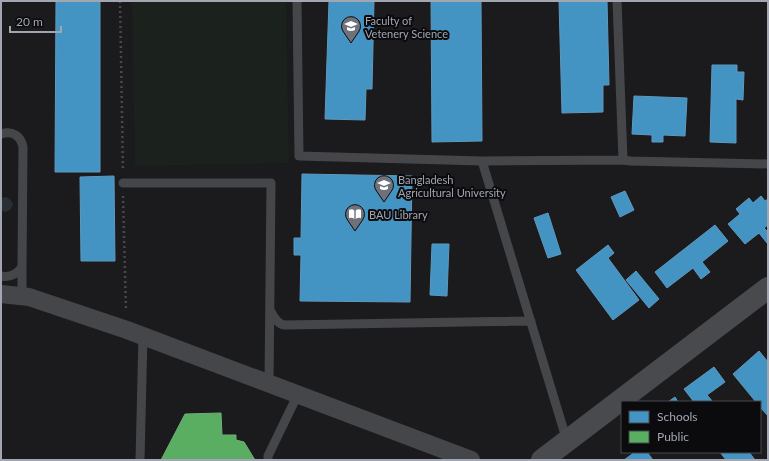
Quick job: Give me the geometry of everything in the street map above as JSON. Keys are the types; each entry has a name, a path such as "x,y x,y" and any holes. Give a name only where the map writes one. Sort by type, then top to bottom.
{"main road":[{"path":"542,460 768,288"}],"street":[{"path":"1,294 29,297 135,332 471,460"}],"lane":[{"path":"296,1 299,156 482,161 622,160 768,164"},
{"path":"617,1 622,160"},
{"path":"2,132 15,134 19,138 23,147 22,289 29,297"},
{"path":"482,161 567,441"},
{"path":"123,184 271,183 269,382"},
{"path":"1,276 9,277 14,275 22,267"},
{"path":"270,310 277,321 280,324 285,325 531,321"},
{"path":"135,332 140,460"},
{"path":"268,460 268,456 298,394"}],"path":[{"path":"120,1 123,184 135,332"}],"shaded area":[{"name":"Bangladesh Agricultural University","path":"1,1 768,1 768,460 1,460"},
{"path":"132,1 286,1 289,163 135,166"},
{"path":"6,197 11,200 13,205 10,210 5,212 1,210 1,198"}],"building: Schools":[{"path":"56,1 100,1 100,172 55,172"},
{"path":"329,1 374,1 372,89 366,89 365,120 325,119"},
{"path":"431,1 481,1 482,141 432,142"},
{"path":"559,1 607,1 609,85 603,85 603,112 562,113"},
{"path":"712,65 737,65 737,72 744,72 743,100 736,99 736,143 710,142"},
{"path":"634,96 687,98 685,136 663,135 663,142 652,142 652,135 632,134"},
{"path":"302,174 412,176 410,302 300,301 301,255 294,255 294,238 301,238"},
{"path":"114,176 115,261 81,261 80,177"},
{"path":"625,191 634,210 620,217 611,197"},
{"path":"761,196 765,201 768,199 768,225 764,228 768,232 768,242 767,243 759,233 745,244 728,224 740,214 736,209 749,198 753,203"},
{"path":"548,213 561,254 548,258 534,218"},
{"path":"715,225 728,241 702,262 710,272 701,279 693,268 667,288 655,272"},
{"path":"432,244 449,244 447,296 430,295"},
{"path":"608,245 614,253 608,258 639,300 613,320 576,270"},
{"path":"636,271 659,299 649,308 626,280"},
{"path":"759,351 768,362 768,416 761,408 761,401 755,401 733,374"},
{"path":"714,367 725,382 707,395 712,401 693,401 684,389"},
{"path":"675,397 677,401 669,401"},
{"path":"634,453 648,453 653,460 624,460"},
{"path":"721,453 750,453 755,460 726,460"}],"building: Public":[{"path":"221,413 222,435 236,435 236,440 244,442 255,460 161,460 185,414"}],"place":[{"name":"Faculty of Vetenery Science","path":"351,43"},
{"name":"Bangladesh Agricultural University","path":"384,202"},
{"name":"BAU Library","path":"355,231"}]}
